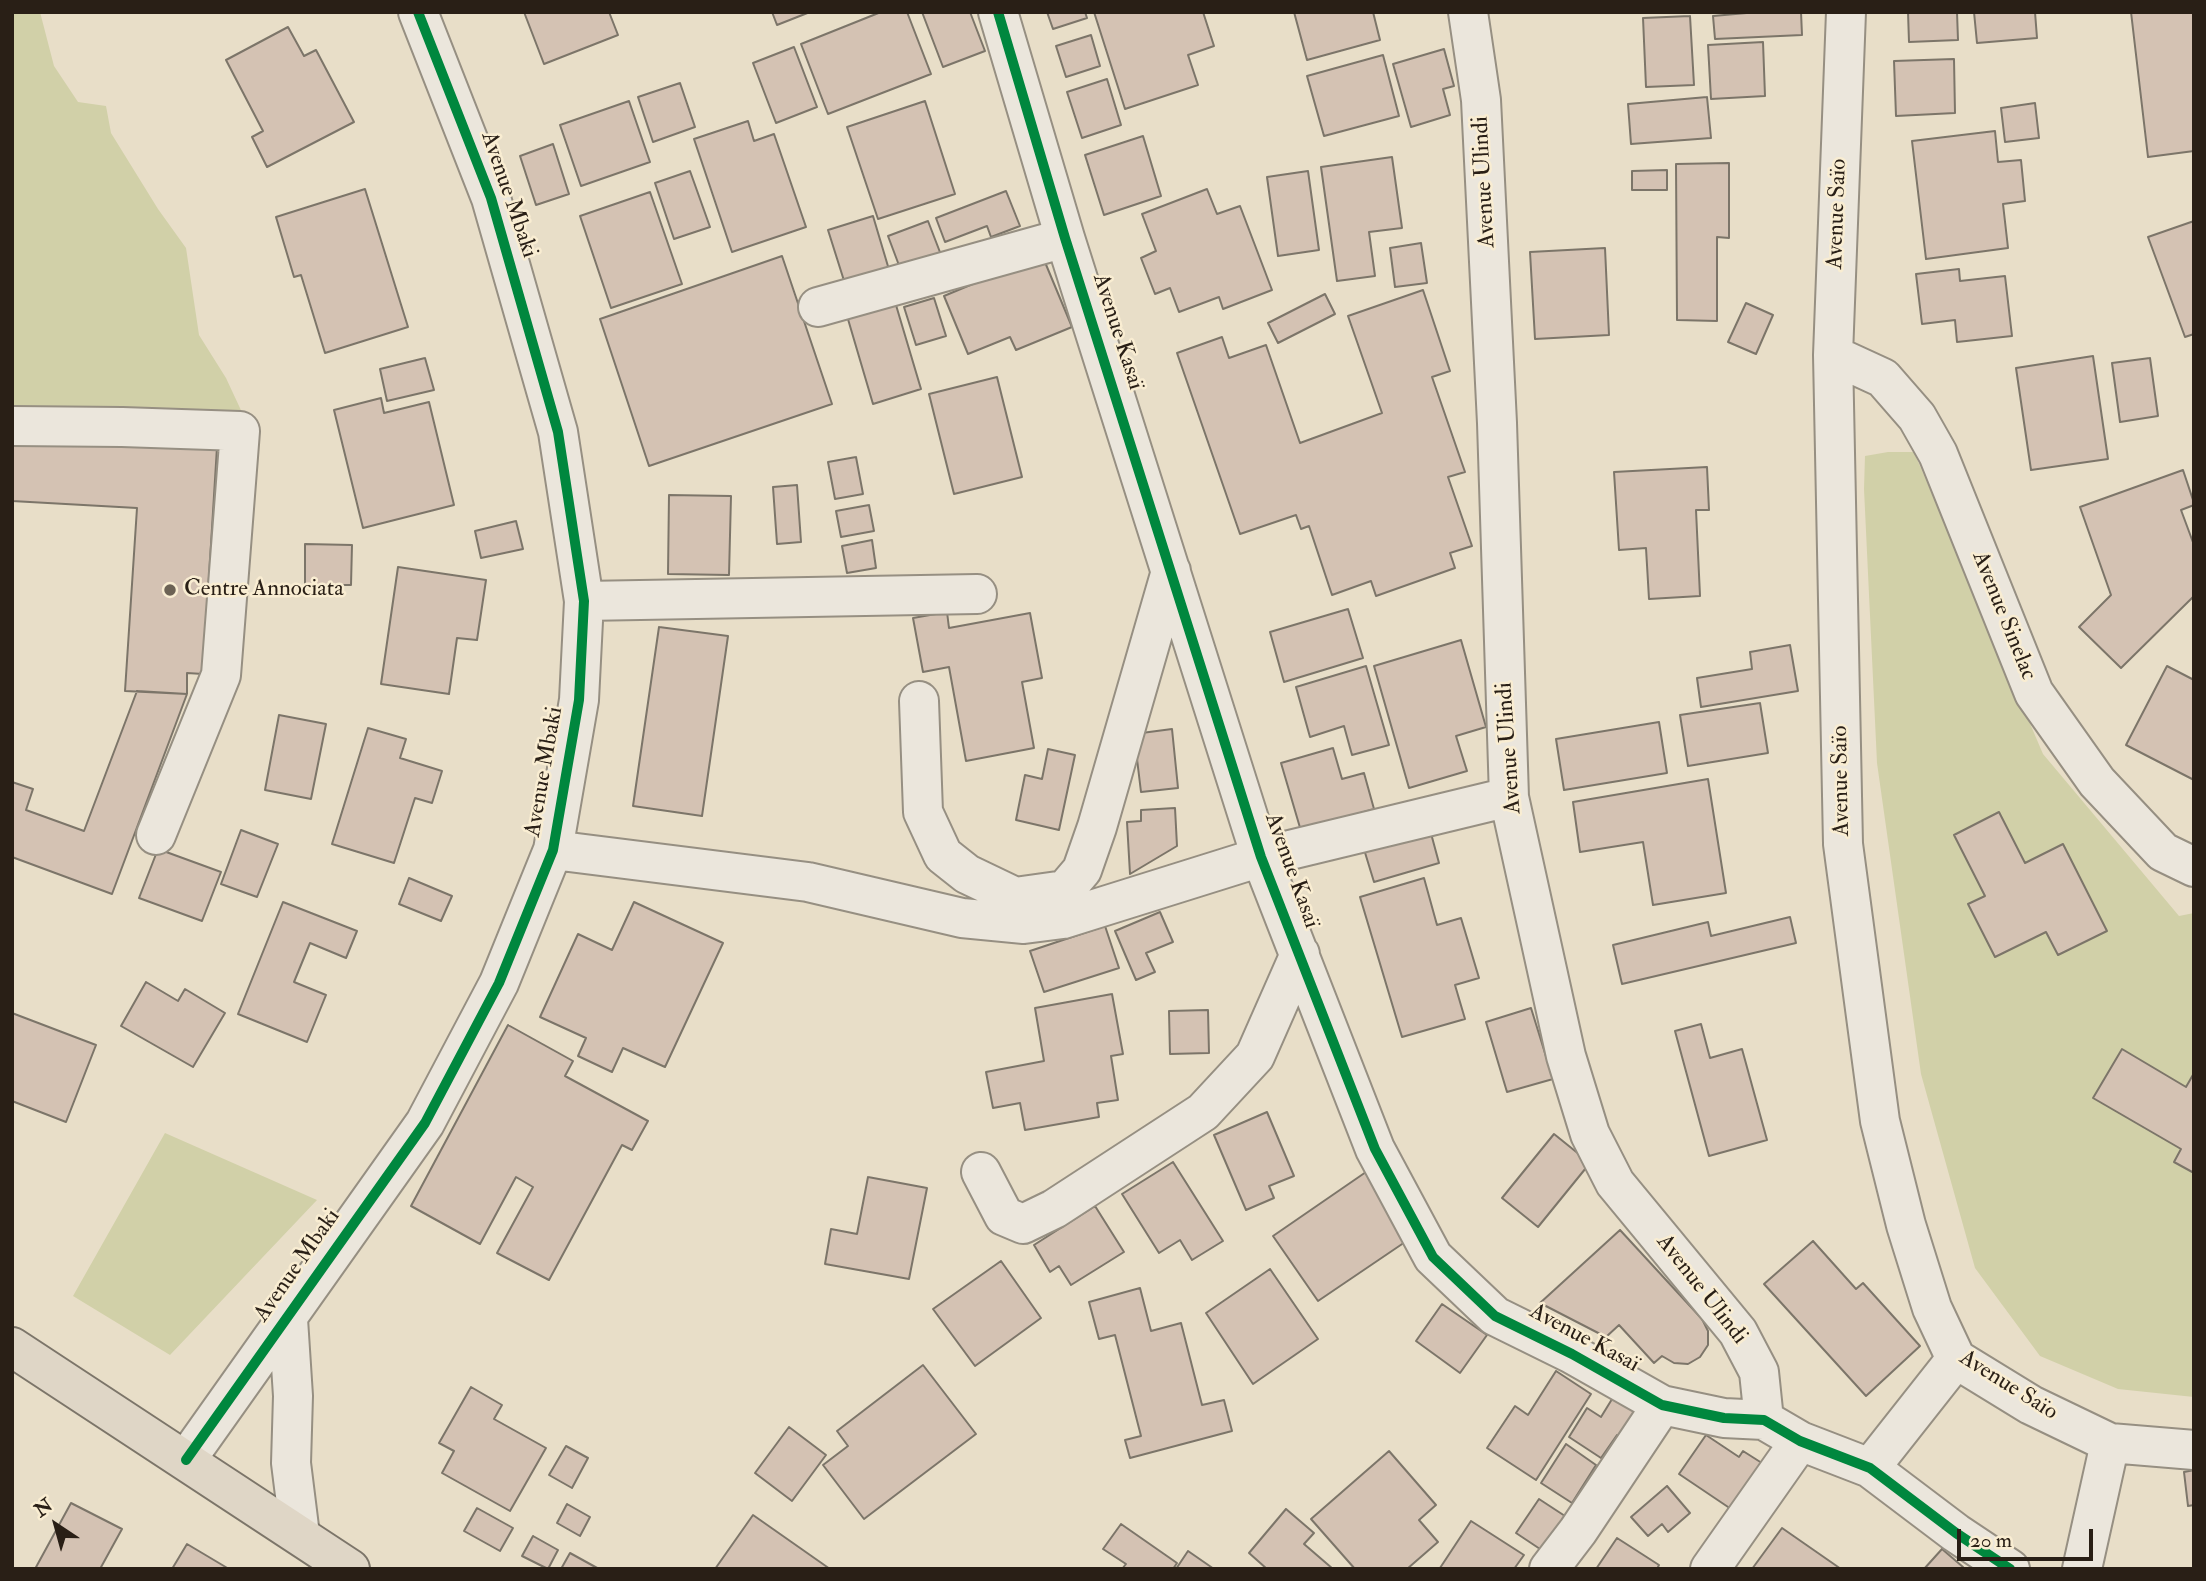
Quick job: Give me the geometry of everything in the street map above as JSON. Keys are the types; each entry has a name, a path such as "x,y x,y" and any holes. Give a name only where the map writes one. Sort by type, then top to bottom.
{"main road":[{"path":"12,1347 351,1569"}],"street":[{"name":"Avenue Mbaki","path":"186,1461 425,1123 499,984 553,850 579,700 584,601 558,432 491,198 418,12"},
{"name":"Avenue Kasaï","path":"999,12 1065,238 1261,857 1375,1149 1433,1257 1495,1316 1572,1354 1662,1405 1724,1418 1764,1420 1800,1441 1870,1468 1956,1533 2010,1569"},
{"name":"Avenue Ulindi","path":"1468,12 1481,100 1496,410 1509,797 1566,1056 1590,1133 1615,1183 1738,1332 1759,1372 1764,1420"},
{"name":"Avenue Saïo","path":"1846,12 1833,355 1842,830 1880,1121 1906,1225 1932,1308 1956,1359 2031,1405 2110,1444"},
{"path":"818,307 1065,238"},
{"name":"Avenue Sinelac","path":"1833,355 1883,378 1917,417 1938,454 2034,693 2096,782 2162,852 2194,867"},
{"path":"12,426 240,431 221,676 156,835"},
{"path":"919,701 923,812 943,855 967,874 1015,897 1065,890 1082,870 1097,827 1171,571"},
{"path":"584,601 977,594"},
{"path":"553,850 808,882 962,918 1024,924 1063,919 1261,857 1509,797"},
{"path":"981,1172 1004,1216 1023,1224 1054,1209 1203,1112 1255,1056 1300,954"},
{"path":"288,1318 293,1396 291,1463 300,1535"},
{"path":"1870,1468 1956,1359"},
{"path":"1549,1569 1578,1531 1662,1405"},
{"path":"1710,1569 1800,1441"},
{"path":"2081,1569 2110,1444 2194,1450"}],"green space":[{"path":"12,12 40,12 54,66 78,102 106,106 111,133 158,209 186,248 199,335 226,378 246,421 12,423"},
{"path":"1888,452 1914,452 2043,754 2179,916 2194,913 2194,1397 2118,1389 2040,1356 1975,1268 1921,1074 1877,763 1864,489 1865,456"},
{"path":"165,1133 317,1200 170,1355 73,1296"}],"building":[{"path":"524,12 609,12 618,35 544,64"},
{"path":"772,12 810,12 777,25"},
{"path":"881,12 907,12 931,74 828,114 801,44"},
{"path":"922,12 970,12 985,51 943,67"},
{"path":"1047,12 1085,12 1087,18 1053,29"},
{"path":"1094,12 1203,12 1214,46 1188,55 1198,85 1125,109"},
{"path":"1294,12 1373,12 1380,40 1307,60"},
{"path":"1801,12 1802,35 1715,39 1713,16"},
{"path":"1908,12 1957,12 1958,40 1909,42"},
{"path":"1974,12 2035,12 2037,38 1977,43"},
{"path":"2131,12 2194,12 2194,151 2148,157"},
{"path":"1690,16 1694,85 1646,87 1643,18"},
{"path":"288,27 304,56 316,50 354,122 267,167 252,137 263,131 226,60"},
{"path":"1091,35 1100,66 1066,77 1056,46"},
{"path":"1763,42 1765,96 1711,99 1708,45"},
{"path":"794,47 817,107 776,123 753,63"},
{"path":"1444,49 1454,86 1443,89 1450,115 1411,127 1393,64"},
{"path":"1383,55 1399,116 1324,136 1307,76"},
{"path":"1954,59 1955,113 1896,116 1894,61"},
{"path":"1107,79 1121,125 1082,138 1067,92"},
{"path":"680,83 695,127 653,142 638,97"},
{"path":"1707,97 1711,138 1631,144 1628,104"},
{"path":"629,101 650,162 581,186 560,125"},
{"path":"925,101 955,194 878,219 847,127"},
{"path":"2035,103 2039,138 2005,142 2001,108"},
{"path":"748,121 754,141 774,134 806,227 732,252 694,139"},
{"path":"1995,131 1998,162 2021,160 2025,201 2003,204 2008,248 1926,259 1912,141"},
{"path":"1143,136 1161,196 1104,215 1085,155"},
{"path":"553,144 569,194 536,205 520,156"},
{"path":"1392,157 1402,228 1369,232 1375,276 1337,281 1321,167"},
{"path":"1729,163 1729,238 1717,237 1717,321 1677,320 1676,164"},
{"path":"1667,170 1667,190 1632,190 1632,171"},
{"path":"690,171 710,227 674,239 655,183"},
{"path":"1308,171 1319,250 1278,256 1267,177"},
{"path":"365,189 408,327 325,353 301,275 294,277 276,217"},
{"path":"1207,189 1217,214 1240,206 1272,290 1223,309 1219,297 1179,312 1170,288 1155,294 1141,258 1156,251 1142,214"},
{"path":"1006,191 1020,226 991,237 987,226 945,242 936,218"},
{"path":"650,192 682,284 611,308 580,216"},
{"path":"873,216 890,273 846,287 828,230"},
{"path":"928,221 943,260 903,276 888,236"},
{"path":"2194,221 2194,334 2185,337 2148,237"},
{"path":"1421,243 1427,283 1395,287 1390,248"},
{"path":"1605,248 1609,335 1535,339 1530,252"},
{"path":"1042,255 1072,327 1016,350 1010,337 968,354 944,296"},
{"path":"782,256 832,404 649,466 600,319"},
{"path":"1959,269 1960,281 2005,276 2012,336 1957,342 1955,320 1922,324 1916,274"},
{"path":"1423,290 1450,371 1432,377 1465,472 1448,477 1472,546 1450,553 1455,568 1376,596 1371,581 1332,595 1309,526 1301,529 1296,515 1240,534 1177,353 1222,337 1229,358 1266,345 1300,443 1382,413 1348,316"},
{"path":"1325,294 1335,314 1278,343 1268,323"},
{"path":"893,295 921,389 873,404 845,309"},
{"path":"934,298 946,336 916,345 904,307"},
{"path":"1746,303 1773,315 1756,354 1728,342"},
{"path":"2093,356 2108,459 2031,470 2016,368"},
{"path":"425,358 434,390 387,401 380,369"},
{"path":"2150,358 2158,416 2120,422 2112,363"},
{"path":"997,377 1022,477 954,494 929,394"},
{"path":"381,398 384,413 429,402 454,505 363,528 334,410"},
{"name":"Centre Annociata","path":"12,436 217,447 203,674 187,673 187,694 125,691 137,508 12,501"},
{"path":"856,457 863,494 835,499 828,462"},
{"path":"1707,467 1709,510 1696,510 1700,596 1649,599 1646,548 1619,550 1614,472"},
{"path":"2183,470 2194,503 2181,510 2194,545 2194,596 2121,668 2079,627 2111,595 2080,507"},
{"path":"797,485 801,542 777,544 773,487"},
{"path":"669,495 731,496 729,575 668,574"},
{"path":"869,505 874,531 841,537 836,511"},
{"path":"516,521 523,549 481,558 475,531"},
{"path":"872,540 876,568 847,573 842,546"},
{"path":"305,544 352,545 351,585 305,585"},
{"path":"398,567 486,580 477,640 457,638 449,694 381,684"},
{"path":"1348,609 1363,658 1284,682 1270,632"},
{"path":"947,612 949,628 1030,613 1042,678 1022,682 1034,748 966,761 949,667 923,672 913,618"},
{"path":"659,627 728,636 702,816 633,806"},
{"path":"1461,640 1486,727 1456,736 1467,771 1409,788 1374,666"},
{"path":"1790,645 1798,691 1701,707 1697,678 1752,669 1750,652"},
{"path":"1366,666 1389,745 1352,755 1344,726 1310,737 1296,687"},
{"path":"2167,666 2194,680 2194,780 2126,745"},
{"path":"137,691 187,694 112,894 12,857 12,782 33,789 26,810 84,831"},
{"path":"1760,703 1768,753 1688,766 1680,715"},
{"path":"279,715 326,724 311,799 265,790"},
{"path":"1659,722 1667,773 1564,790 1556,739"},
{"path":"368,728 406,739 400,758 442,771 432,803 415,798 394,863 332,844"},
{"path":"1172,729 1178,788 1141,792 1134,734"},
{"path":"1333,748 1342,779 1364,773 1374,809 1301,831 1281,763"},
{"path":"1048,749 1075,755 1059,830 1016,820 1025,775 1042,779"},
{"path":"1708,779 1726,893 1653,905 1643,842 1580,852 1573,802"},
{"path":"1175,808 1177,846 1130,874 1127,822 1141,821 1141,810"},
{"path":"1999,812 2025,863 2063,844 2107,931 2058,955 2046,932 1995,957 1968,904 1985,896 1954,835"},
{"path":"1429,826 1439,863 1374,882 1363,846"},
{"path":"241,830 278,844 257,897 221,884"},
{"path":"158,849 221,872 202,921 139,898"},
{"path":"409,878 452,896 441,921 399,904"},
{"path":"1424,878 1437,925 1461,918 1479,978 1455,985 1465,1019 1402,1037 1360,897"},
{"path":"283,902 357,931 346,958 310,943 294,982 326,995 307,1042 238,1014"},
{"path":"634,902 723,943 665,1067 623,1048 612,1072 578,1056 586,1038 540,1017 578,934 612,950"},
{"path":"1160,912 1173,942 1146,953 1155,972 1136,980 1115,931"},
{"path":"1790,917 1796,943 1622,984 1613,945 1708,922 1711,936"},
{"path":"1105,926 1119,968 1044,992 1030,951"},
{"path":"146,982 178,1001 185,989 225,1013 193,1067 121,1026"},
{"path":"1112,994 1123,1054 1111,1056 1118,1100 1097,1103 1099,1117 1025,1130 1020,1103 993,1108 986,1072 1044,1061 1035,1008"},
{"path":"1531,1008 1553,1079 1507,1092 1486,1022"},
{"path":"1208,1010 1209,1053 1170,1054 1169,1011"},
{"path":"12,1013 96,1045 66,1122 12,1101"},
{"path":"1701,1024 1710,1058 1742,1049 1767,1140 1709,1156 1675,1031"},
{"path":"508,1025 573,1061 565,1076 648,1121 632,1150 622,1145 549,1280 497,1253 533,1187 516,1177 480,1244 411,1206"},
{"path":"2122,1049 2186,1087 2194,1073 2194,1173 2174,1162 2181,1149 2093,1098"},
{"path":"1267,1112 1294,1176 1269,1186 1274,1198 1246,1210 1214,1135"},
{"path":"1554,1134 1590,1163 1538,1227 1502,1198"},
{"path":"1173,1162 1223,1241 1192,1260 1180,1240 1159,1253 1122,1194"},
{"path":"1366,1172 1411,1238 1318,1301 1273,1236"},
{"path":"868,1177 927,1188 909,1279 825,1264 831,1229 857,1234"},
{"path":"1095,1206 1124,1252 1071,1285 1059,1266 1050,1272 1034,1245"},
{"path":"1620,1230 1702,1319 1708,1331 1708,1345 1700,1357 1688,1364 1674,1363 1662,1356 1654,1363 1619,1325 1606,1337 1540,1303"},
{"path":"1813,1241 1856,1289 1863,1283 1920,1346 1866,1396 1764,1284"},
{"path":"1001,1261 1041,1318 975,1366 933,1309"},
{"path":"1270,1269 1318,1339 1253,1384 1206,1313"},
{"path":"1140,1288 1151,1331 1181,1323 1202,1405 1224,1400 1232,1431 1130,1458 1125,1440 1141,1436 1115,1335 1099,1339 1089,1302"},
{"path":"1442,1304 1487,1335 1460,1373 1416,1341"},
{"path":"923,1365 976,1434 864,1519 823,1465 848,1446 837,1431"},
{"path":"1556,1371 1591,1394 1536,1480 1487,1448 1515,1406 1528,1415"},
{"path":"471,1387 502,1405 494,1419 546,1448 510,1511 442,1473 454,1451 439,1443"},
{"path":"1617,1391 1647,1410 1627,1441 1617,1435 1601,1458 1569,1437 1587,1408 1601,1417"},
{"path":"789,1427 826,1455 792,1501 755,1473"},
{"path":"1706,1435 1739,1457 1743,1451 1765,1465 1734,1511 1679,1474"},
{"path":"1566,1444 1596,1465 1572,1503 1541,1483"},
{"path":"566,1446 588,1458 572,1488 549,1475"},
{"path":"1389,1451 1436,1505 1419,1520 1438,1542 1407,1569 1355,1569 1311,1519"},
{"path":"2194,1470 2194,1505 2188,1506 2184,1472"},
{"path":"1667,1486 1690,1513 1668,1532 1662,1524 1648,1536 1631,1517"},
{"path":"1539,1499 1568,1518 1546,1553 1516,1533"},
{"path":"71,1503 122,1529 100,1569 35,1569"},
{"path":"567,1504 590,1517 580,1536 557,1523"},
{"path":"477,1508 513,1528 500,1551 464,1531"},
{"path":"1286,1509 1314,1533 1304,1544 1333,1569 1267,1569 1249,1553"},
{"path":"753,1515 830,1569 715,1569"},
{"path":"1471,1521 1524,1555 1514,1569 1440,1568"},
{"path":"1121,1524 1177,1563 1173,1569 1122,1569 1126,1564 1103,1549"},
{"path":"1782,1528 1841,1569 1752,1569"},
{"path":"533,1536 558,1550 548,1569 522,1556"},
{"path":"1617,1538 1659,1565 1657,1569 1596,1569"},
{"path":"187,1544 229,1569 172,1569"},
{"path":"1942,1549 1963,1567 1924,1569"},
{"path":"1188,1551 1214,1569 1176,1569"},
{"path":"570,1553 599,1569 561,1569"}],"cycle path":[{"path":"186,1460 425,1123 499,983 553,850 579,700 584,601 558,432 491,198 418,12"},
{"path":"998,12 1065,238 1261,857 1375,1149 1433,1257 1495,1316 1572,1354 1662,1405 1724,1418 1764,1420 1800,1441 1870,1468 1956,1533 2010,1569"}],"place":[{"name":"Centre Annociata","path":"170,590"}]}
